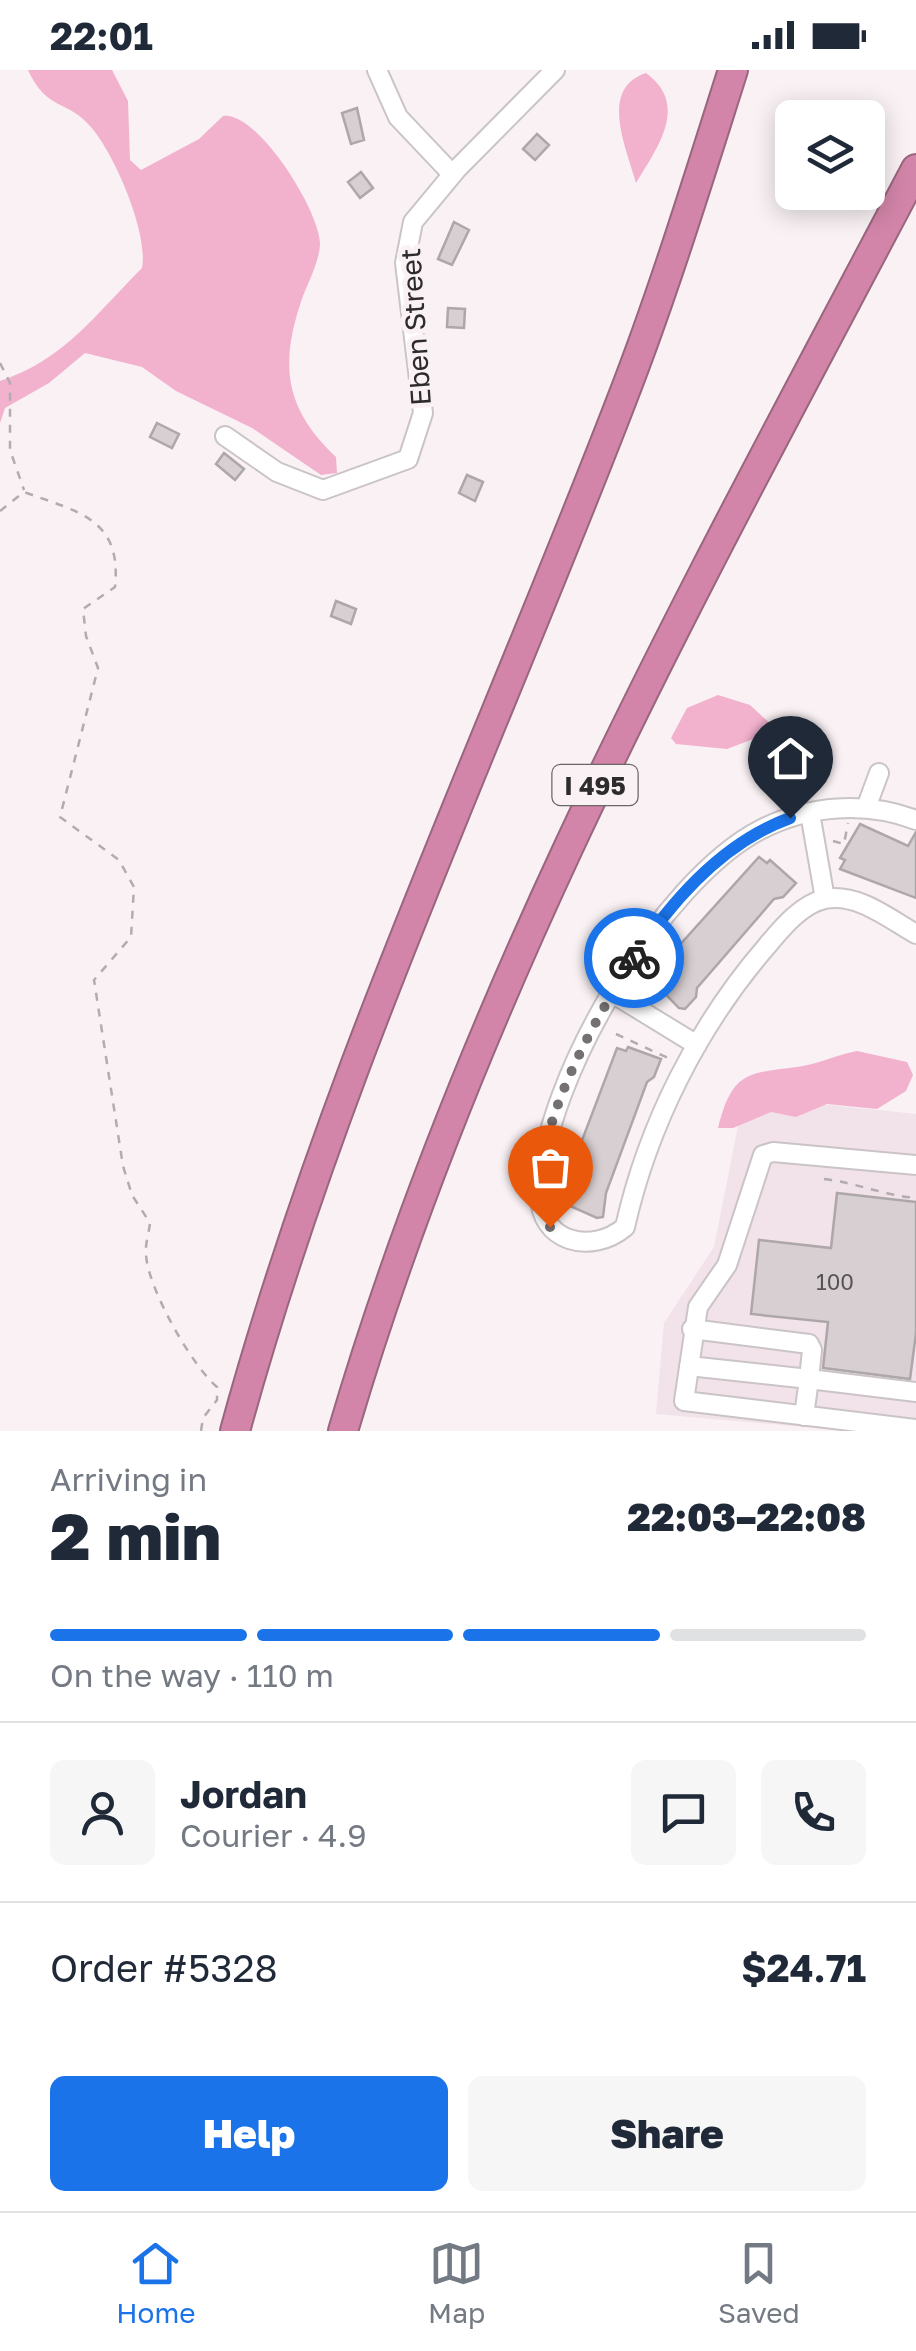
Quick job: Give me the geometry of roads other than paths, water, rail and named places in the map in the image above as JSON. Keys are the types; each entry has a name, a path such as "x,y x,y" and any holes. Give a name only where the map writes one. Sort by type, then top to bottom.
{"highway":[{"path":"235,1431 262,1332 343,1097 622,400 733,70"},
{"name":"I 495","path":"343,1431 448,1125 556,866 715,544 916,169"}],"street":[{"path":"378,70 398,117 452,174"},
{"name":"Eben Street","path":"225,436 276,472 323,490 408,460 424,414 408,300 406,248 420,211 555,70"},
{"path":"866,808 880,773"},
{"path":"916,820 866,808 810,813 761,830 718,859 646,940 585,1043 549,1140 540,1192 541,1210 562,1236 594,1244 625,1226 652,1140 697,1045 734,985 771,941 811,904 846,897 916,934"},
{"path":"810,813 824,899"},
{"path":"612,993 697,1045"},
{"path":"916,1165 773,1152 762,1155 728,1265 698,1307 684,1400 916,1429"},
{"path":"692,1328 809,1344 812,1350 804,1416"},
{"path":"689,1366 916,1392"}]}
